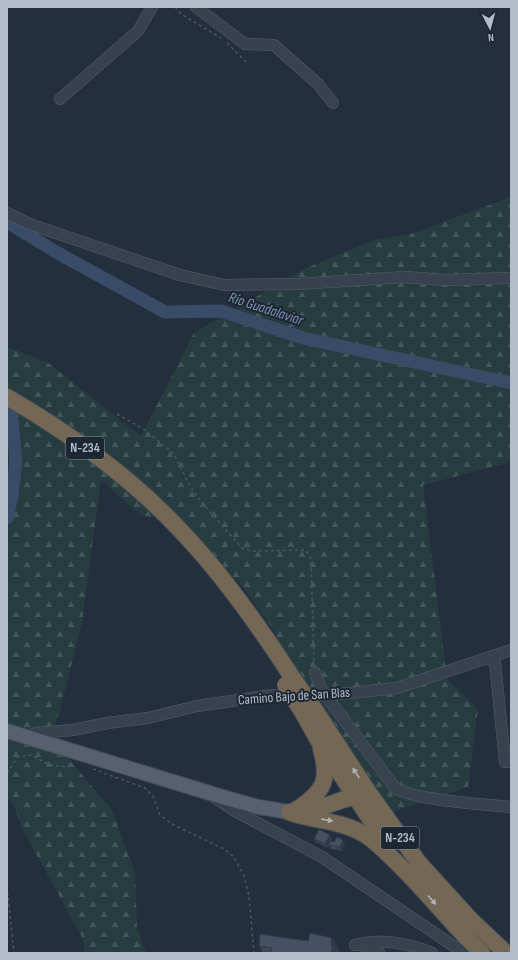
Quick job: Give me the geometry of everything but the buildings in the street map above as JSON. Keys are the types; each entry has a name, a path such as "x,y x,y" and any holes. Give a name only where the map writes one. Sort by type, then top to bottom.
{"highway":[{"name":"N-234","path":"7,397 52,424 105,462 142,494 182,532 221,577 261,629 288,680 308,710 419,863 470,919 506,953"},
{"name":"N-234","path":"308,710 318,740 406,871 460,932 482,953"},
{"path":"293,810 315,797 324,781 325,762 318,740"},
{"path":"293,810 312,809 345,798 355,797 366,800 374,808 415,865 470,919"},
{"path":"293,810 303,817 334,822 363,833 406,871"}],"main road":[{"path":"8,731 259,807 293,810"}],"street":[{"path":"60,99 138,31 152,7"},
{"path":"196,7 245,44 274,45 318,84 332,103"},
{"path":"7,213 32,225 180,275 224,285 298,284 405,277 444,280 511,278"},
{"name":"Camino Bajo de San Blas","path":"26,737 36,733 73,730 107,723 148,718 197,706 272,695 326,695 397,688 511,650"},
{"path":"489,658 495,662 505,762 511,762"},
{"path":"315,672 321,689 395,788 402,792 423,796 511,807"},
{"path":"206,791 235,811 322,857 464,953"},
{"path":"379,953 357,944 376,942 403,944 418,947 432,953"}],"path":[{"path":"175,7 181,14 225,41 247,63"},
{"path":"117,414 145,430 174,454 190,486 202,503 242,548 251,551 304,550 308,553 311,558 315,672"},
{"path":"7,773 18,757 31,755 50,764 68,766 84,754 88,766 94,770 135,783 151,792 160,815 172,824 224,848 234,857 244,876 249,896 254,953"},
{"path":"7,886 14,953"}],"green space":[{"path":"511,197 511,456 508,463 423,485 447,679 478,709 468,787 386,814 289,694 274,630 241,585 168,518 141,516 101,480 82,622 60,710 51,738 112,810 135,873 137,928 146,953 84,953 83,939 24,832 14,806 7,797 7,347 47,362 141,436 194,333 304,269 375,240 411,234"}],"waterway":[{"name":"Río Guadalaviar","path":"7,222 56,252 165,312 221,311 303,338 511,383"},
{"path":"7,397 11,411 16,461 12,495 7,518"}]}
